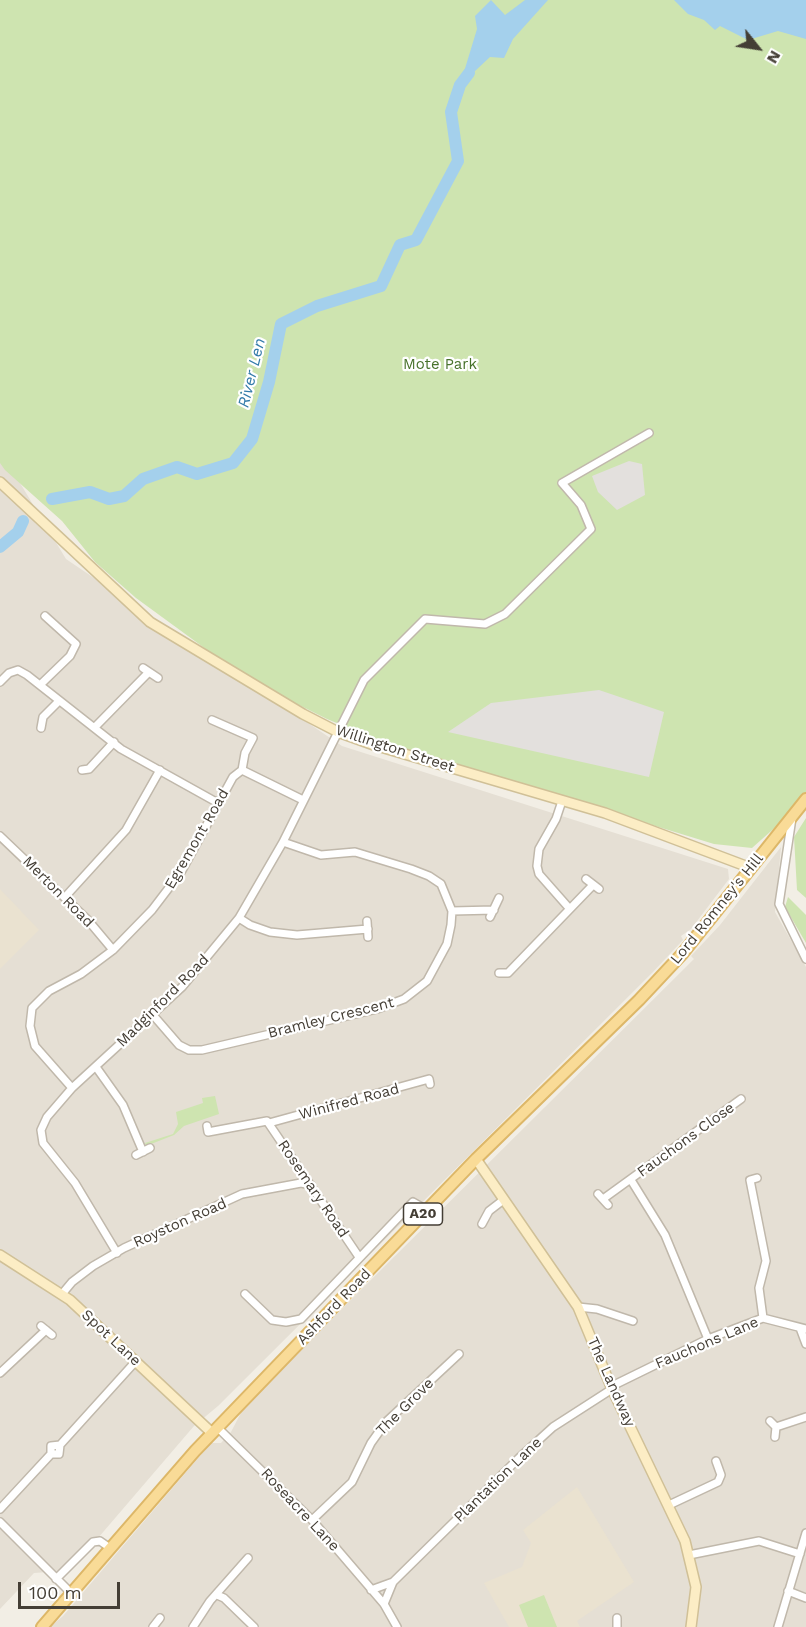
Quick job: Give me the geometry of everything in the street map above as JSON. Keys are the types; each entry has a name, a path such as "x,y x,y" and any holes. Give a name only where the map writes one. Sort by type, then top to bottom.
{"main road":[{"name":"A20","path":"793,815 806,799"},
{"name":"Lord Romney's Hill","path":"639,1000 683,953 793,815"},
{"name":"Ashford Road","path":"42,1627 215,1430 476,1159 639,1000"}],"street":[{"name":"Madginford Road","path":"117,1253 80,1191 43,1143 40,1130 47,1117 72,1088 153,1015 195,973 239,918 283,842 364,680 425,619 485,624 505,614 591,529 581,505 562,483 649,433"},
{"name":"Willington Street","path":"0,482 150,622 271,696 338,732 618,817 751,868"},
{"path":"40,685 70,656 76,644 45,616"},
{"path":"0,682 9,673 18,670 58,701 96,726 121,749 218,803"},
{"path":"96,726 145,670 158,678"},
{"path":"41,728 43,717 58,701"},
{"path":"212,720 253,738 245,753 242,770 303,800"},
{"path":"82,770 89,769 114,742"},
{"path":"65,897 126,830 160,770"},
{"name":"Egremont Road","path":"72,1088 35,1046 30,1026 32,1008 49,991 81,974 113,950 168,890 200,839 233,777 242,770"},
{"path":"562,801 556,819 539,849 537,866 538,874 568,908"},
{"path":"793,815 779,904 806,959"},
{"name":"Merton Road","path":"0,836 65,897 113,950"},
{"path":"283,842 321,855 355,852 429,876 441,884 452,911 492,913 499,898"},
{"path":"499,973 508,973 568,908 596,887 586,879"},
{"name":"Bramley Crescent","path":"153,1015 179,1045 189,1050 202,1050 377,1009 404,999 427,981 447,944 452,911"},
{"path":"239,918 250,926 270,932 297,935 323,935 368,929"},
{"path":"96,1067 123,1106 140,1154 150,1148"},
{"name":"Winifred Road","path":"207,1126 208,1132 268,1122 429,1082"},
{"name":"Fauchons Close","path":"603,1199 741,1100"},
{"name":"Rosemary Road","path":"268,1122 359,1257"},
{"name":"The Landway","path":"476,1159 502,1201 578,1307 612,1387 669,1505 689,1555 696,1587 691,1627"},
{"path":"757,1178 750,1180 766,1261 759,1288 763,1318"},
{"name":"Fauchons Close","path":"631,1180 665,1235 708,1339"},
{"name":"Royston Road","path":"62,1294 93,1266 242,1194 301,1183 311,1185"},
{"path":"482,1224 489,1211 502,1201"},
{"path":"245,1294 250,1304 272,1320 286,1322 301,1319 413,1202 427,1210"},
{"name":"Spot Lane","path":"0,1255 62,1294 215,1430"},
{"path":"578,1307 597,1309 633,1321"},
{"name":"Fauchons Lane","path":"612,1387 708,1339 763,1318 803,1328"},
{"path":"301,1319 310,1331"},
{"path":"803,1328 806,1344"},
{"path":"0,1373 46,1330"},
{"name":"The Grove","path":"312,1520 352,1482 371,1443 386,1422 459,1354"},
{"path":"0,1509 51,1454 51,1446 60,1445 136,1361"},
{"name":"Plantation Lane","path":"384,1604 393,1582 542,1437 612,1387"},
{"path":"776,1427 806,1417"},
{"path":"770,1421 776,1427"},
{"path":"775,1437 776,1427"},
{"name":"Roseacre Lane","path":"215,1430 312,1520 384,1604 398,1627"},
{"path":"669,1505 718,1482 721,1475 716,1461"},
{"path":"0,1522 72,1594"},
{"path":"778,1627 806,1533"},
{"path":"56,1579 93,1542 100,1541 110,1548"},
{"path":"689,1555 759,1541 800,1554"},
{"path":"193,1627 210,1600 217,1595 248,1558"},
{"name":"Plantation Lane","path":"371,1590 393,1582"},
{"path":"788,1591 806,1598"},
{"path":"217,1595 224,1598 254,1627"},
{"path":"153,1627 160,1618"},
{"path":"616,1627 617,1618"}],"shaded area":[{"path":"0,450 66,559 342,746 728,869 729,879 691,929 681,936 683,940 653,972 218,1406 194,1426 98,1538 93,1538 62,1571 34,1573 0,1609"},
{"path":"629,461 642,464 645,495 617,510 598,492 592,476"},
{"path":"599,690 664,712 649,777 448,732 491,703"},
{"path":"781,847 775,912 806,967 806,1627 50,1627 63,1616 211,1443 221,1443 231,1432 245,1405 694,959 691,956 720,925"},
{"path":"0,889 39,930 0,969"},
{"path":"577,1487 634,1582 577,1621 580,1627 509,1627 484,1583 522,1567 531,1543 523,1530"}],"green space":[{"name":"Mote Park","path":"0,0 806,0 806,792 779,824 752,848 714,844 385,743 327,719 265,688 214,655 136,598 95,562 62,521 5,470 0,463"},
{"path":"806,818 806,898 797,890 794,837"},
{"path":"788,897 806,915 806,943 785,907"},
{"path":"215,1096 219,1114 184,1126 174,1135 146,1146 145,1143 173,1134 178,1124 176,1112 203,1103 202,1098"},
{"path":"544,1595 557,1627 528,1627 519,1605"}],"water":[{"path":"491,0 505,15 525,0 548,0 513,39 504,58 490,57 460,85 477,29 475,16"},
{"path":"674,0 806,0 806,39 778,31 748,40 720,26 715,30 704,20 688,14"}],"waterway":[{"name":"River Len","path":"52,499 90,492 109,499 124,496 143,479 177,467 197,474 233,463 252,439 269,382 281,324 317,306 381,286 400,245 416,240 458,161 451,112 460,85 469,73"},
{"name":"River Len","path":"0,547 18,532 23,521"}]}
